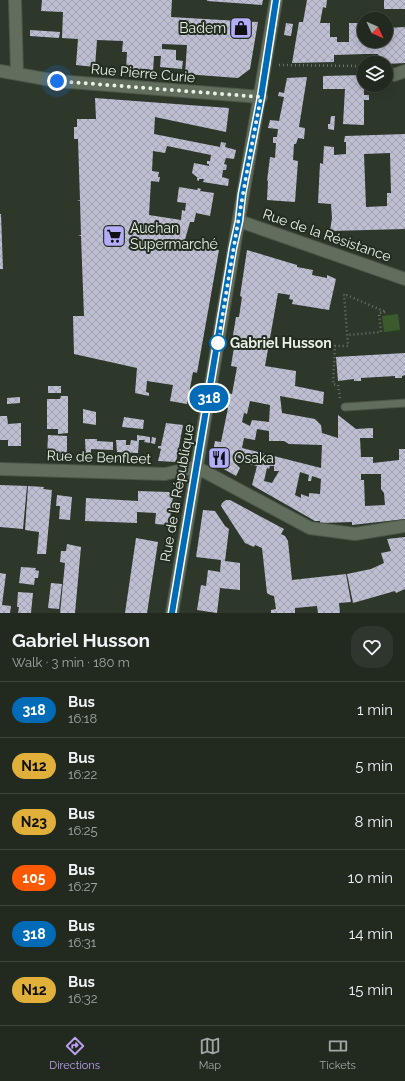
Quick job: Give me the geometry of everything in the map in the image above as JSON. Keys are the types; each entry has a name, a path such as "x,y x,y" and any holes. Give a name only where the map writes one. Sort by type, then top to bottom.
{"street":[{"path":"15,0 17,73"},
{"name":"Rue de la République","path":"172,613 233,248 239,221 242,194 261,97 276,0"},
{"name":"Rue Pierre Curie","path":"0,71 57,81 261,97"},
{"name":"Rue de la Résistance","path":"239,221 405,279"},
{"path":"196,466 310,528 355,534 405,526"},
{"name":"Rue de Benfleet","path":"0,469 165,474 196,466"}],"lane":[{"path":"345,407 405,403"}],"path":[{"path":"266,65 357,66"},
{"path":"345,407 341,402 338,384 333,384 335,346 348,346 344,294 386,312 379,313 382,332 348,335"}],"green space":[{"path":"398,314 400,330 384,332 382,316"}],"building":[{"path":"42,0 172,0 171,17 258,22 250,69 238,78 185,74 187,45 162,44 162,49 176,50 176,60 183,61 182,69 160,67 161,56 154,56 153,72 126,70 127,52 122,52 123,41 97,40 95,67 76,65 78,39 62,38 63,12 41,11"},
{"path":"207,0 263,0 262,5"},
{"path":"307,0 327,0 326,8 323,7 320,23 330,23 330,37 337,37 337,42 349,42 349,23 357,23 357,48 393,48 393,28 405,27 405,63 393,64 393,56 365,54 334,55 334,62 292,63 299,22 303,22"},
{"path":"384,0 405,0 405,9 384,9"},
{"path":"286,23 293,24 291,36 284,35"},
{"path":"30,30 60,32 59,38 30,36"},
{"path":"357,75 357,92 364,92 364,95 369,95 369,100 364,100 364,125 343,124 345,89 323,89 323,76"},
{"path":"307,77 299,127 305,128 304,139 298,138 296,144 294,144 293,160 298,161 295,202 267,200 267,181 270,157 275,158 276,143 273,143 273,137 277,137 278,129 268,128 270,120 279,121 284,97 278,96 279,92 284,93 287,78"},
{"name":"Auchan Supermarché","path":"95,98 229,108 226,132 155,117 154,134 220,147 221,142 226,143 225,147 236,150 234,159 226,158 224,164 227,165 226,170 223,170 222,177 229,179 228,186 203,182 204,179 199,179 199,181 197,180 198,178 192,173 194,163 209,166 207,161 210,161 211,155 167,146 165,153 153,151 152,171 159,172 158,177 160,177 159,182 151,181 149,215 181,220 182,210 185,211 186,203 177,202 179,187 197,190 198,188 201,189 200,191 214,193 210,216 196,213 194,222 190,222 184,243 219,250 197,373 193,372 187,404 170,401 173,385 147,381 146,392 149,393 149,396 135,393 137,368 74,354 73,316 84,316 81,236 78,236 81,235 80,201 77,200 80,200 78,139 74,139 74,127 77,127 77,119 96,119"},
{"path":"331,116 335,116 334,130 328,129"},
{"path":"405,134 405,229 330,231 332,218 331,204 318,203 320,163 323,164 324,146 334,147 334,155 346,154 346,142 344,142 345,136","holes":["390,153 391,193 387,193 387,206 366,207 364,154"]},
{"path":"1,214 3,269 0,269"},
{"path":"247,250 297,265 297,267 313,270 312,275 327,278 327,275 336,279 329,310 292,304 293,300 289,299 290,295 278,293 265,366 296,371 295,386 324,392 323,404 280,396 282,413 315,419 321,425 322,433 338,438 338,415 356,429 373,428 373,438 360,438 361,457 373,457 373,463 399,460 399,449 405,449 405,519 352,525 352,522 320,523 320,521 315,521 252,485 257,466 243,462 244,460 237,457 235,463 240,468 236,476 215,464 212,457 215,441 221,442 228,408 224,407 224,404 221,404 223,392 232,394 237,367 231,366 235,341 232,341 236,317 239,317 242,297 240,296","holes":["250,401 270,405 269,422 252,420 250,426 242,422 244,413 247,414","257,429 269,431 269,441 284,441 289,444 322,445 321,468 242,448 244,438 255,440","270,466 274,466 274,471 279,471 272,483 264,481 267,468 269,469","300,472 309,475 308,481 311,481 312,476 321,479 320,494 309,493 309,497 301,494 301,498 295,495","361,474 381,474 381,489 384,493 385,505 365,506 364,480 361,480"]},
{"path":"405,353 405,375 402,376 402,378 395,378 395,376 361,378 361,381 354,381 354,379 338,381 336,357"},
{"path":"48,386 61,386 61,393 48,393"},
{"path":"61,396 68,396 68,433 58,434 58,429 47,429 47,399 60,399"},
{"path":"20,397 20,403 7,404 7,398"},
{"path":"83,409 96,412 96,425 83,423"},
{"path":"0,416 7,416 8,424 21,423 21,446 8,446 8,440 0,440"},
{"path":"124,417 144,420 143,429 122,427"},
{"path":"166,423 183,425 176,462 158,461 161,449 158,448 158,446 161,446"},
{"path":"48,435 67,436 67,458 47,457"},
{"path":"137,435 150,437 150,443 144,442 145,440 139,440 138,453 117,452 116,440 126,440 126,445 130,445 131,440 137,441"},
{"path":"152,437 156,438 155,444 151,443"},
{"path":"85,439 97,439 97,441 113,442 113,450 91,449 91,460 86,460"},
{"path":"117,455 144,456 143,461 117,461"},
{"path":"0,485 27,486 23,529 0,527"},
{"path":"28,486 44,487 43,489 52,490 46,554 37,554 39,532 25,530"},
{"path":"138,491 169,492 173,497 169,525 155,524 156,513 137,512 137,523 85,521 86,498 138,501"},
{"path":"57,495 72,497 70,520 59,519 60,506 56,506"},
{"path":"226,500 230,500 284,529 281,534 285,536 288,541 292,580 346,574 351,602 339,603 340,613 318,613 317,606 295,608 295,613 271,613 271,610 276,609 274,596 267,593 262,548 255,545 254,547 245,543 221,506"},
{"path":"203,510 215,511 225,526 229,529 225,561 240,563 240,590 220,588 217,613 197,610 201,585 206,586 208,570 220,572 221,560 196,557"},
{"path":"405,537 405,589 396,593 395,591 353,603 347,574 371,569 384,563 381,553 391,551 387,539"},
{"path":"136,538 158,542 147,613 125,613"},
{"path":"67,544 81,547 75,613 60,613 65,563 60,562 61,551 66,551"},
{"path":"21,567 36,568 35,570 39,571 38,578 35,578 34,585 19,583"},
{"path":"0,573 6,574 2,605 11,606 10,613 0,613"},
{"path":"51,583 62,584 59,609 48,608"},
{"path":"18,592 33,593 31,613 18,613"}],"bus line":[{"name":"318","path":"172,613 181,550 208,404 233,248 239,221 242,194 261,97 276,0"}],"place":[{"name":"Badem","path":"241,28"},
{"name":"Auchan Supermarché","path":"114,236"},
{"name":"Gabriel Husson","path":"218,343"},
{"name":"Osaka","path":"219,458"}],"route":[{"path":"57,81 261,97 242,194 239,221 233,248 218,343"}]}
